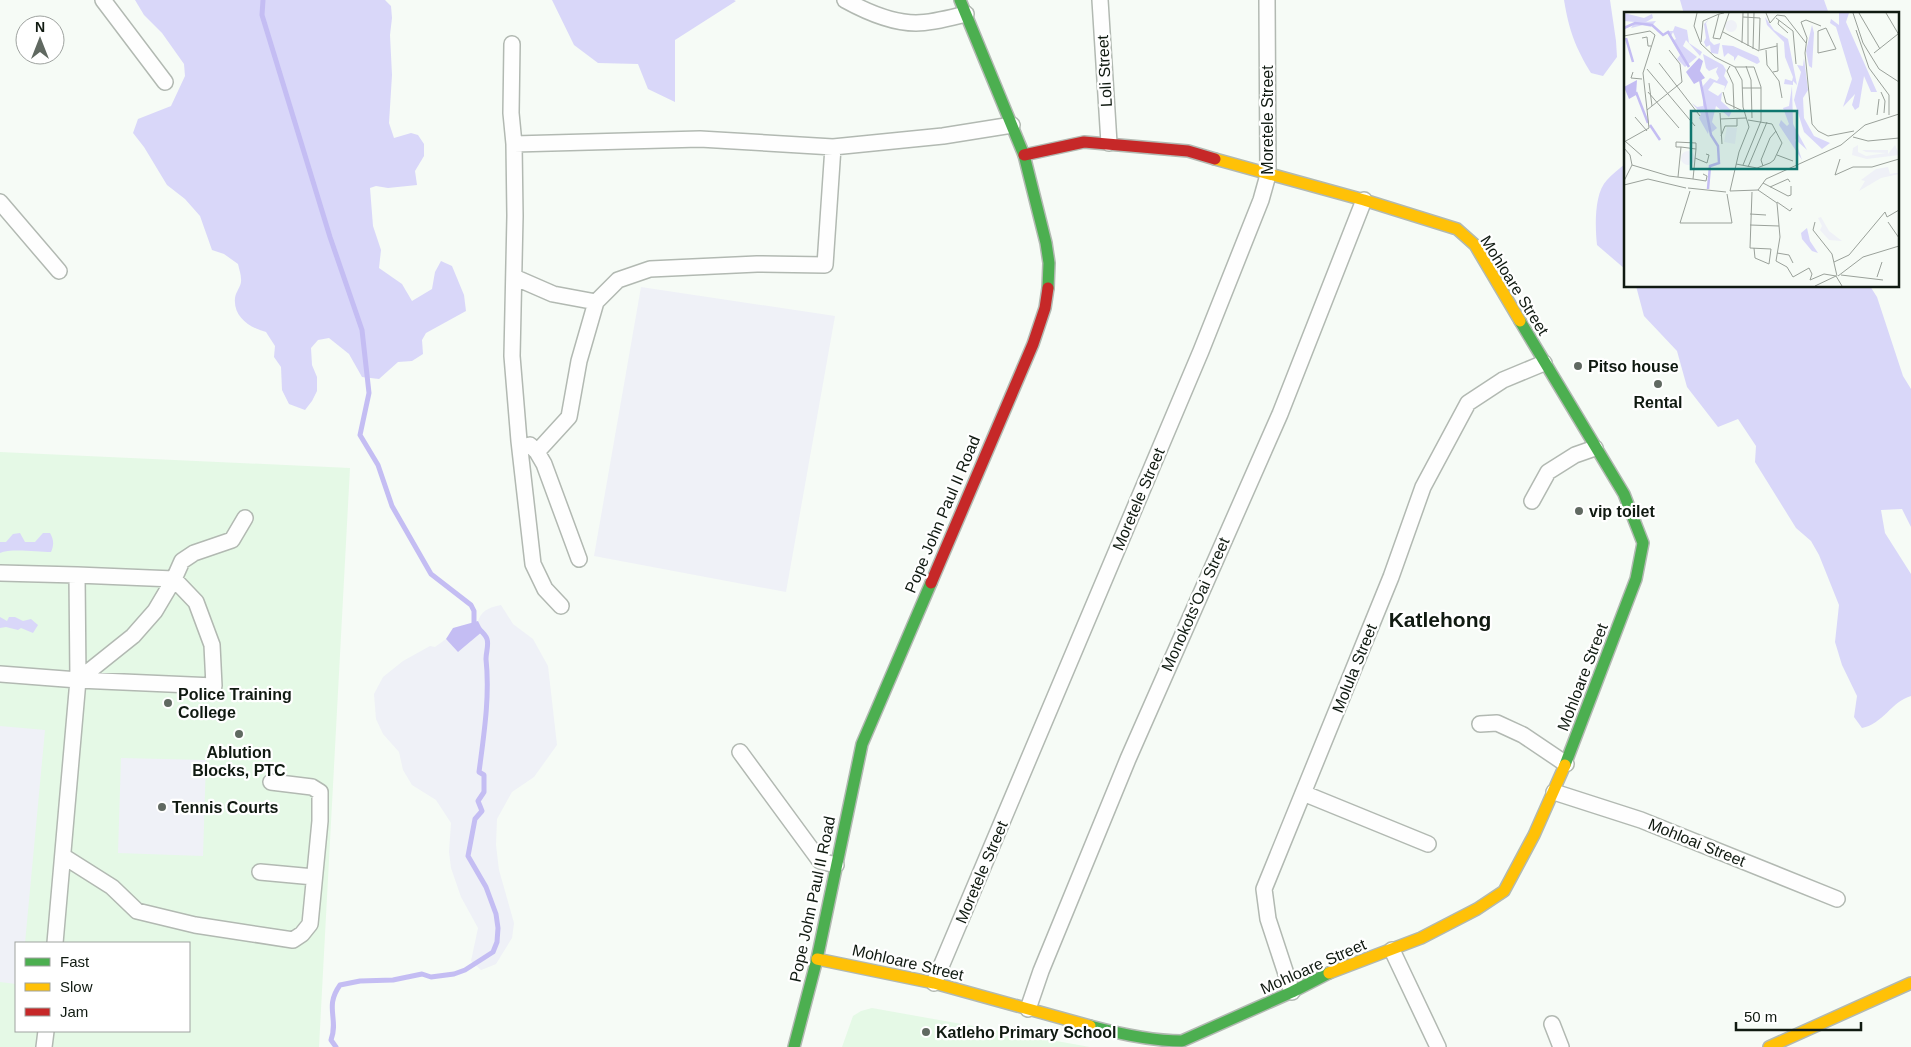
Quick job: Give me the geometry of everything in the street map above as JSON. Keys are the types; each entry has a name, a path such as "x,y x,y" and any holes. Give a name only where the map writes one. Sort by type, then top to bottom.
{"street":[{"path":"103,0 165,82"},
{"path":"844,0 877,14 900,21 916,23 963,7"},
{"name":"Loli Street","path":"1100,0 1109,143"},
{"name":"Moretele Street","path":"934,983 1201,351 1261,200 1268,175 1267,0"},
{"name":"Pope John Paul II Road","path":"794,1047 817,959 862,744 1033,344 1045,308 1049,283 1049,263 1024,155 963,7"},
{"path":"512,44 511,113 514,144 512,356 519,441 533,564 545,589 560,606"},
{"path":"514,144 700,139 833,147 943,136 1012,125"},
{"name":"Mohloare Street","path":"817,959 934,983 1139,1038 1182,1041 1206,1032 1292,992 1319,977 1421,938 1477,909 1504,891 1554,792 1566,764 1636,579 1643,543 1624,494 1475,245 1457,229 1364,200 1268,175 1188,151 1084,142 1024,155"},
{"path":"537,452 570,417 579,360 596,302 618,280 650,269 758,264 825,265 833,147"},
{"name":"Monokots'Oai Street","path":"1028,1009 1041,971 1128,759 1280,414 1364,200"},
{"path":"0,202 59,271"},
{"path":"514,277 553,294 586,302 596,302"},
{"name":"Molula Street","path":"1292,992 1268,919 1264,889 1391,577 1423,487 1468,403 1503,380 1544,363"},
{"path":"519,441 529,444 537,452 544,464 579,559"},
{"path":"1532,501 1548,472 1575,455 1595,448"},
{"path":"78,680 134,636 154,611 174,579 182,561 194,553 232,540 245,518"},
{"path":"0,573 174,579 196,602 212,646 214,686 78,680 0,674"},
{"path":"55,942 78,680 77,575"},
{"path":"1480,724 1497,723 1522,736 1566,764"},
{"path":"740,752 820,861 836,865"},
{"path":"63,856 112,887 137,910 195,925 280,940 293,940 302,934 310,924 320,821 320,792 312,787 271,782"},
{"name":"Mohloai Street","path":"1554,792 1641,820 1837,899"},
{"path":"1303,794 1428,844"},
{"path":"260,872 314,877"},
{"path":"1392,950 1438,1047"},
{"path":"1769,1047 1911,983"},
{"path":"1552,1024 1561,1047"},
{"path":"44,1047 46,1032"}],"shaded area":[{"path":"135,0 385,0 391,6 392,75 389,123 394,138 411,133 418,135 424,144 424,156 415,171 417,185 388,188 376,186 370,188 373,226 381,250 379,268 402,284 412,301 432,289 435,272 441,261 452,266 464,295 466,311 426,333 422,340 423,354 412,361 398,362 379,379 362,377 349,354 329,338 318,340 311,348 312,365 317,377 317,391 305,410 289,404 282,390 281,367 274,357 275,346 266,332 254,328 244,321 237,311 235,298 241,282 238,264 224,254 212,250 200,216 185,199 167,185 144,147 133,133 138,119 171,106 185,76 184,64 162,33 144,15"},
{"path":"552,0 736,1 675,40 675,102 648,89 638,64 598,63 574,45"},
{"path":"1564,0 1610,0 1617,57 1603,76 1591,73 1581,55 1568,20"},
{"path":"1680,0 1824,0 1828,12 1683,12"},
{"path":"1624,165 1624,268 1597,245 1596,220 1598,202 1603,186"},
{"path":"641,287 835,316 786,592 594,556"},
{"path":"1637,288 1871,288 1877,297 1903,376 1911,389 1911,527 1902,509 1881,510 1885,533 1911,574 1911,696 1898,703 1869,726 1862,728 1854,717 1857,696 1842,665 1835,642 1839,605 1819,555 1811,541 1796,528 1755,462 1756,446 1738,419 1718,427 1687,387 1677,351 1644,316"},
{"name":"Police Training College","path":"0,452 350,468 319,1047 0,1047"},
{"path":"20,533 25,542 35,542 43,533 50,533 53,542 51,552 17,550 0,553 0,542 6,542 13,534"},
{"path":"501,605 513,624 533,639 548,666 557,745 534,777 512,792 497,819 496,845 499,870 514,923 512,938 496,964 481,970 471,961 478,928 461,897 451,868 449,852 451,823 436,800 412,785 403,770 399,752 383,734 376,719 374,694 383,677 403,661 430,646 435,647 446,639 459,651 483,631 478,621 484,611"},
{"path":"0,617 7,621 9,617 15,617 23,621 31,619 38,625 33,633 21,628 18,630 6,627 0,628"},
{"path":"478,621 483,631 458,652 446,639 453,628"},
{"path":"0,726 45,730 25,942 15,942 15,984 0,982"},
{"name":"Tennis Courts","path":"121,758 206,760 203,856 118,853"},
{"name":"Katleho Primary School","path":"872,1008 1090,1047 842,1047 853,1016 861,1011"}],"waterway":[{"path":"263,0 262,15 330,237 362,330 369,393 360,435 378,465 392,506 431,574 471,605 474,611 474,624 488,641 486,659 487,701 479,772 484,775 484,792 478,801 482,811 475,819 468,856 486,887 496,914 497,942 493,952 465,970 454,974 431,977 422,974 393,980 360,981 340,985 335,993 332,1007 334,1026 331,1040 336,1047"}],"traffic: fast":[{"path":"960,0 1024,155 1046,243 1049,263 1048,288"},
{"path":"1520,321 1624,494 1643,543 1636,579 1565,765"},
{"path":"794,1047 817,959 862,744 931,583"},
{"path":"1090,1026 1159,1040 1182,1041 1292,992 1329,973"}],"traffic: slow":[{"path":"1215,159 1364,200 1457,229 1475,245 1520,321"},
{"path":"1329,973 1421,938 1477,909 1504,891 1534,835 1565,765"},
{"path":"817,959 934,983 1090,1026"},
{"path":"1769,1047 1911,983"}],"traffic: jam":[{"path":"1024,155 1084,142 1188,151 1215,159"},
{"path":"931,583 1033,344 1045,308 1048,288"}],"place":[{"name":"Pitso house","path":"1578,366"},
{"name":"Rental","path":"1658,384"},
{"name":"vip toilet","path":"1579,511"},
{"name":"Police Training College","path":"168,703"},
{"name":"Ablution Blocks, PTC","path":"239,734"},
{"name":"Tennis Courts","path":"162,807"},
{"name":"Katleho Primary School","path":"926,1032"}],"district":[{"name":"Katlehong","path":"1440,620"}]}
